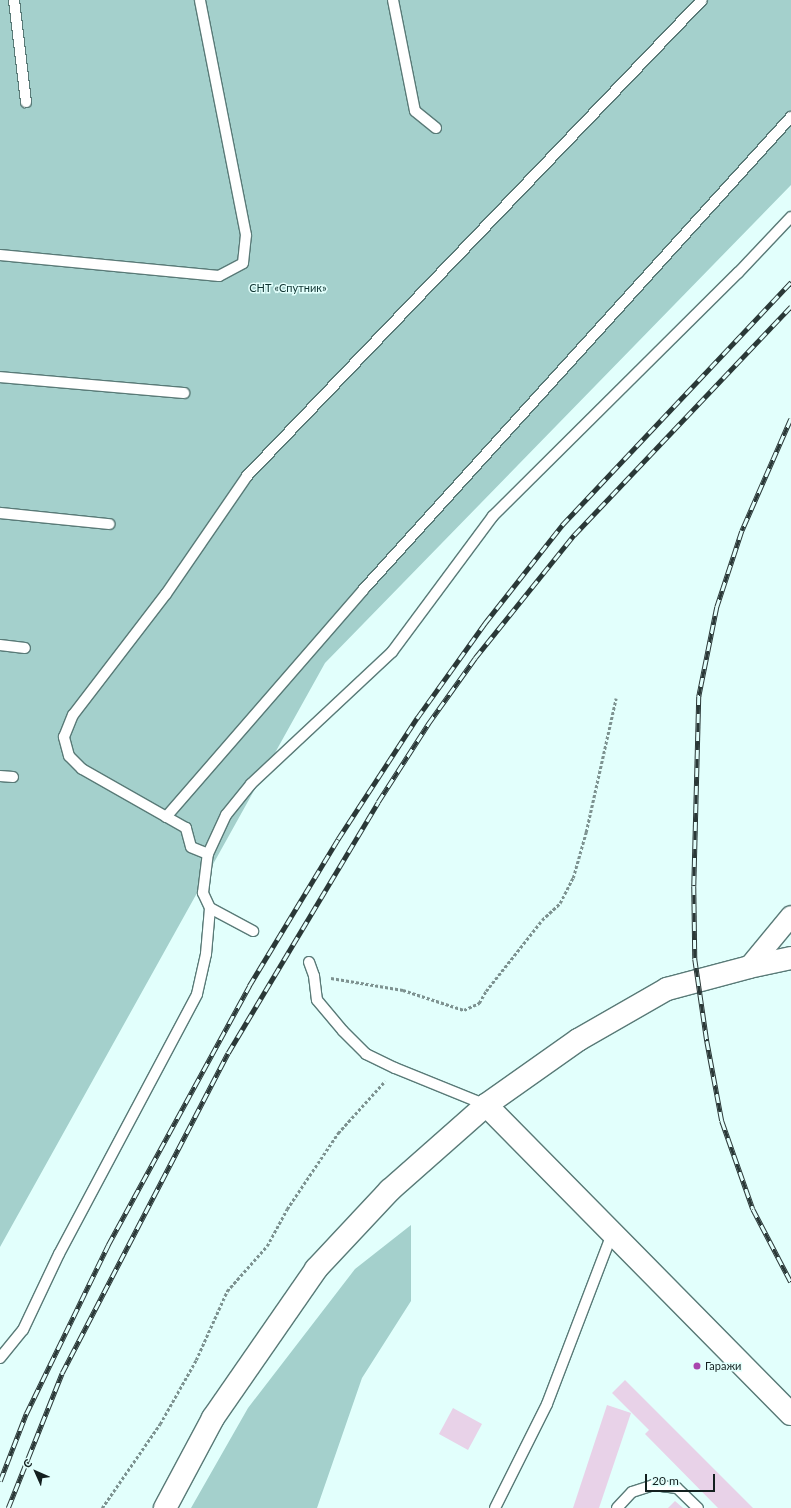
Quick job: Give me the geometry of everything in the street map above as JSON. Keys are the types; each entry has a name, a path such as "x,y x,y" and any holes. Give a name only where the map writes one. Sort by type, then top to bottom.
{"street":[{"path":"749,966 791,916"},
{"path":"165,1508 213,1418 316,1269 390,1190 486,1105 578,1040 667,989 749,966 791,958"},
{"path":"486,1105 791,1414"}],"lane":[{"path":"14,0 26,102"},
{"path":"0,255 220,276 243,263 246,235 200,0"},
{"path":"393,0 415,111 436,128"},
{"path":"208,854 191,847 186,828 82,769 70,756 64,737 73,715 166,594 247,476 702,0"},
{"path":"166,817 374,578 791,117"},
{"path":"0,1358 23,1330 63,1247 197,994 206,954 210,908 203,893 208,854 226,815 251,784 392,652 493,516 738,273 791,217"},
{"path":"0,376 184,392"},
{"path":"0,513 109,524"},
{"path":"0,646 24,648"},
{"path":"0,776 13,777"},
{"path":"210,908 253,931"},
{"path":"309,962 314,976 317,1000 343,1031 366,1054 395,1068 486,1105"},
{"path":"495,1508 547,1404 612,1234"},
{"path":"617,1508 632,1492 653,1485 677,1488 698,1508"}],"path":[{"path":"314,976 403,990 464,1010 479,1003 486,991 542,920 560,903 573,878 586,832 616,698"},
{"path":"102,1508 160,1424 196,1360 227,1291 267,1246 287,1208 338,1133 395,1068"}],"green space":[{"name":"СНТ «Спутник»","path":"0,0 791,0 791,185 325,663 0,1247"},
{"path":"411,1225 411,1301 362,1378 317,1508 191,1508 248,1408 355,1269"}],"building":[{"path":"625,1380 753,1508 718,1508 645,1434 649,1430 612,1393"},
{"path":"607,1405 631,1413 599,1508 573,1508"},
{"path":"453,1408 482,1424 468,1450 439,1434"},
{"path":"675,1501 683,1508 668,1508"}],"railway":[{"path":"0,1481 26,1414 108,1245 249,986 338,839 417,718 485,623 562,525 791,282"},
{"path":"8,1508 62,1373 228,1053 378,802 428,724 475,658 574,535 791,306"},
{"path":"791,419 742,531 717,607 699,696 694,886 695,959 707,1041 722,1121 753,1209 791,1282"}],"place":[{"name":"Гаражи","path":"697,1366"}]}
